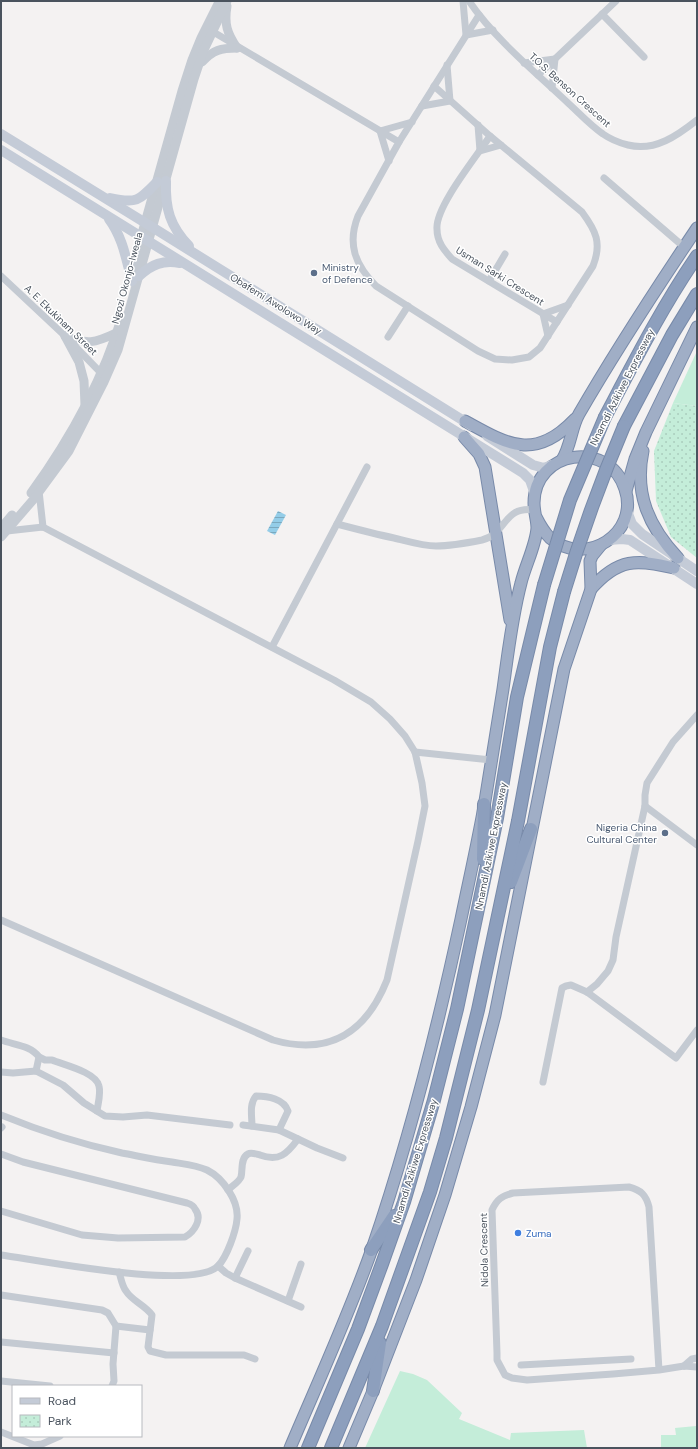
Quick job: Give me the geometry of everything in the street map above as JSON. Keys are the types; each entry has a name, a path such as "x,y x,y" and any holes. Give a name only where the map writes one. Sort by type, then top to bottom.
{"highway":[{"name":"Nnamdi Azikiwe Expressway","path":"562,460 568,451 578,416 617,352 697,228"},
{"name":"Nnamdi Azikiwe Expressway","path":"308,1448 358,1329 404,1202 434,1100 456,1017 497,818 518,697 544,585 570,500 605,417 653,325 677,285 697,256"},
{"name":"Nnamdi Azikiwe Expressway","path":"331,1448 382,1326 430,1192 446,1138 478,1010 499,915 549,654 564,592 579,542 594,500 624,426 672,335 697,294"},
{"path":"349,1448 373,1392 416,1280 445,1195 471,1107 496,1007 564,669 591,589 590,561 592,556 617,532 624,522 627,511 626,491 635,459 646,432 697,327"},
{"path":"465,421 503,441 511,444 528,445 544,442 554,438 578,416"},
{"path":"646,432 640,476 644,502 658,534 676,563"},
{"path":"464,437 479,454 485,467 509,614 510,641"},
{"path":"605,543 589,549 575,549 562,546 551,539 542,529 535,513 535,494 538,483 552,466 562,460 575,456 589,457 601,461 612,468 621,479 626,491"},
{"name":"Nnamdi Azikiwe Expressway","path":"290,1448 343,1325 371,1250 396,1175 417,1103 443,1003 484,804 521,581 536,536 535,513"},
{"path":"591,589 607,573 626,564 646,562 676,563"},
{"path":"482,892 484,804"},
{"path":"499,915 531,829"},
{"path":"371,1250 404,1202"},
{"path":"373,1392 382,1326"}],"main road":[{"name":"Obafemi Awolowo Way","path":"1,134 465,421 495,442 534,465 544,468 552,466"},
{"name":"Obafemi Awolowo Way","path":"1,150 524,473 530,480 535,494"},
{"path":"102,196 123,201 138,199 144,197 161,182 167,209 171,219 183,240 197,255"},
{"path":"105,215 114,227 120,239 135,279 156,264 164,262 184,264"},
{"path":"627,511 632,524 697,584"},
{"path":"605,543 622,539 630,540 676,563 697,571"}],"street":[{"name":"Ngozi Okonjo-Iweala","path":"161,182 209,30 220,1"},
{"name":"Ngozi Okonjo-Iweala","path":"3,532 43,476 68,437 118,350 189,69 209,30 227,1"},
{"path":"227,1 227,29 238,48"},
{"path":"463,1 466,35"},
{"name":"T.O.S. Benson Crescent","path":"470,1 479,15 524,63 603,134 629,146 646,146 664,142 677,135 697,120"},
{"path":"538,75 616,1"},
{"path":"602,14 644,57"},
{"path":"434,86 490,136 582,212 592,226 598,242 597,255 593,266 540,348 529,357 512,360 495,359 478,351 376,286 368,278 353,250 352,238 354,225 358,216 399,142 447,65 479,15"},
{"path":"209,30 399,142"},
{"path":"466,35 493,30"},
{"path":"198,67 208,55 214,51 227,48 238,48"},
{"path":"524,63 555,58"},
{"path":"552,88 555,58"},
{"path":"447,65 450,101"},
{"path":"422,106 450,101"},
{"path":"380,131 412,122"},
{"path":"478,125 480,151 501,145"},
{"path":"380,131 389,161"},
{"name":"Usman Sarki Crescent","path":"490,136 444,203 438,216 436,229 439,241 443,249 452,259 558,322"},
{"path":"604,178 684,247"},
{"path":"489,281 505,254"},
{"name":"A. E. Ekukinam Street","path":"1,276 65,336 103,375"},
{"name":"Ngozi Okonjo-Iweala","path":"3,532 39,491 68,451 103,375 135,279"},
{"path":"548,336 543,314 568,305"},
{"path":"388,337 408,306"},
{"path":"65,336 87,343 100,341 116,333"},
{"path":"65,336 79,362 84,381 85,406"},
{"path":"272,647 367,468"},
{"path":"39,491 43,527"},
{"path":"337,524 404,541 435,546 483,540 496,533 511,515 517,511 525,508 535,513"},
{"path":"1,920 273,1040 308,1046 332,1041 349,1033 367,1017 381,996 387,980 425,806 422,783 415,752 390,719 371,702 334,680 43,527 3,532"},
{"path":"587,992 597,984 608,971 613,960 616,937 645,806 647,783 673,742 697,715"},
{"path":"415,752 491,760"},
{"path":"645,806 697,845"},
{"path":"543,1082 562,988 566,986 571,985 587,992 676,1058 697,1030"},
{"path":"1,1040 28,1048 39,1057 46,1060 52,1060 88,1074 95,1079 99,1084 100,1092 97,1111"},
{"path":"36,1071 39,1057"},
{"path":"1,1072 13,1073 36,1071 63,1085 84,1103 105,1116 123,1117 148,1115 230,1125"},
{"path":"252,1126 251,1105 256,1096 262,1096 280,1101 286,1105 288,1111 278,1130"},
{"path":"1,1115 49,1134 99,1148 193,1165 208,1170 222,1182 235,1199 238,1213 233,1238 218,1266 205,1272 191,1275 171,1276 119,1272 1,1255"},
{"path":"243,1125 278,1130 343,1158"},
{"path":"228,1190 239,1180 241,1176 242,1162 246,1155 252,1153 263,1157 275,1158 284,1155 290,1150 298,1139"},
{"path":"1,1154 23,1162 187,1203 195,1208 198,1215 196,1225 192,1233 185,1237 118,1238 82,1235 1,1211"},
{"name":"Nidola Crescent","path":"659,1370 649,1207 643,1193 629,1188 513,1193 500,1197 492,1210 498,1360 505,1375 512,1378 527,1380 659,1370 684,1366"},
{"path":"235,1278 248,1251"},
{"path":"288,1301 301,1264"},
{"path":"218,1266 235,1278 300,1307"},
{"path":"119,1272 124,1290 148,1309 152,1315 148,1347 150,1351 157,1354 166,1355 244,1355 255,1359"},
{"path":"1,1295 102,1310 108,1314 116,1326 113,1364 114,1381 112,1385"},
{"path":"116,1326 150,1330"},
{"path":"1,1342 114,1353"},
{"path":"684,1366 692,1359 697,1358"},
{"path":"521,1365 631,1359"},
{"path":"612,1361 614,1374"},
{"path":"541,1365 541,1378"},
{"path":"684,1366 697,1367"},
{"path":"1,1381 40,1385"},
{"path":"1,1432 12,1436"},
{"path":"14,1437 34,1445 42,1444 58,1437"}],"green space":[{"path":"697,351 697,406 673,403"},
{"path":"673,403 697,406 697,558 671,537 656,501 654,451"},
{"path":"400,1371 413,1374 427,1380 462,1413 459,1419 510,1440 511,1433 584,1430 587,1448 365,1448"},
{"path":"696,1426 697,1448 661,1448 661,1435 676,1435 675,1428"}],"water":[{"path":"278,511 286,515 275,535 267,531"}],"place":[{"name":"Ministry of Defence","path":"314,273"},
{"name":"Nigeria China Cultural Center","path":"665,833"},
{"name":"Zuma","path":"518,1233"}]}
